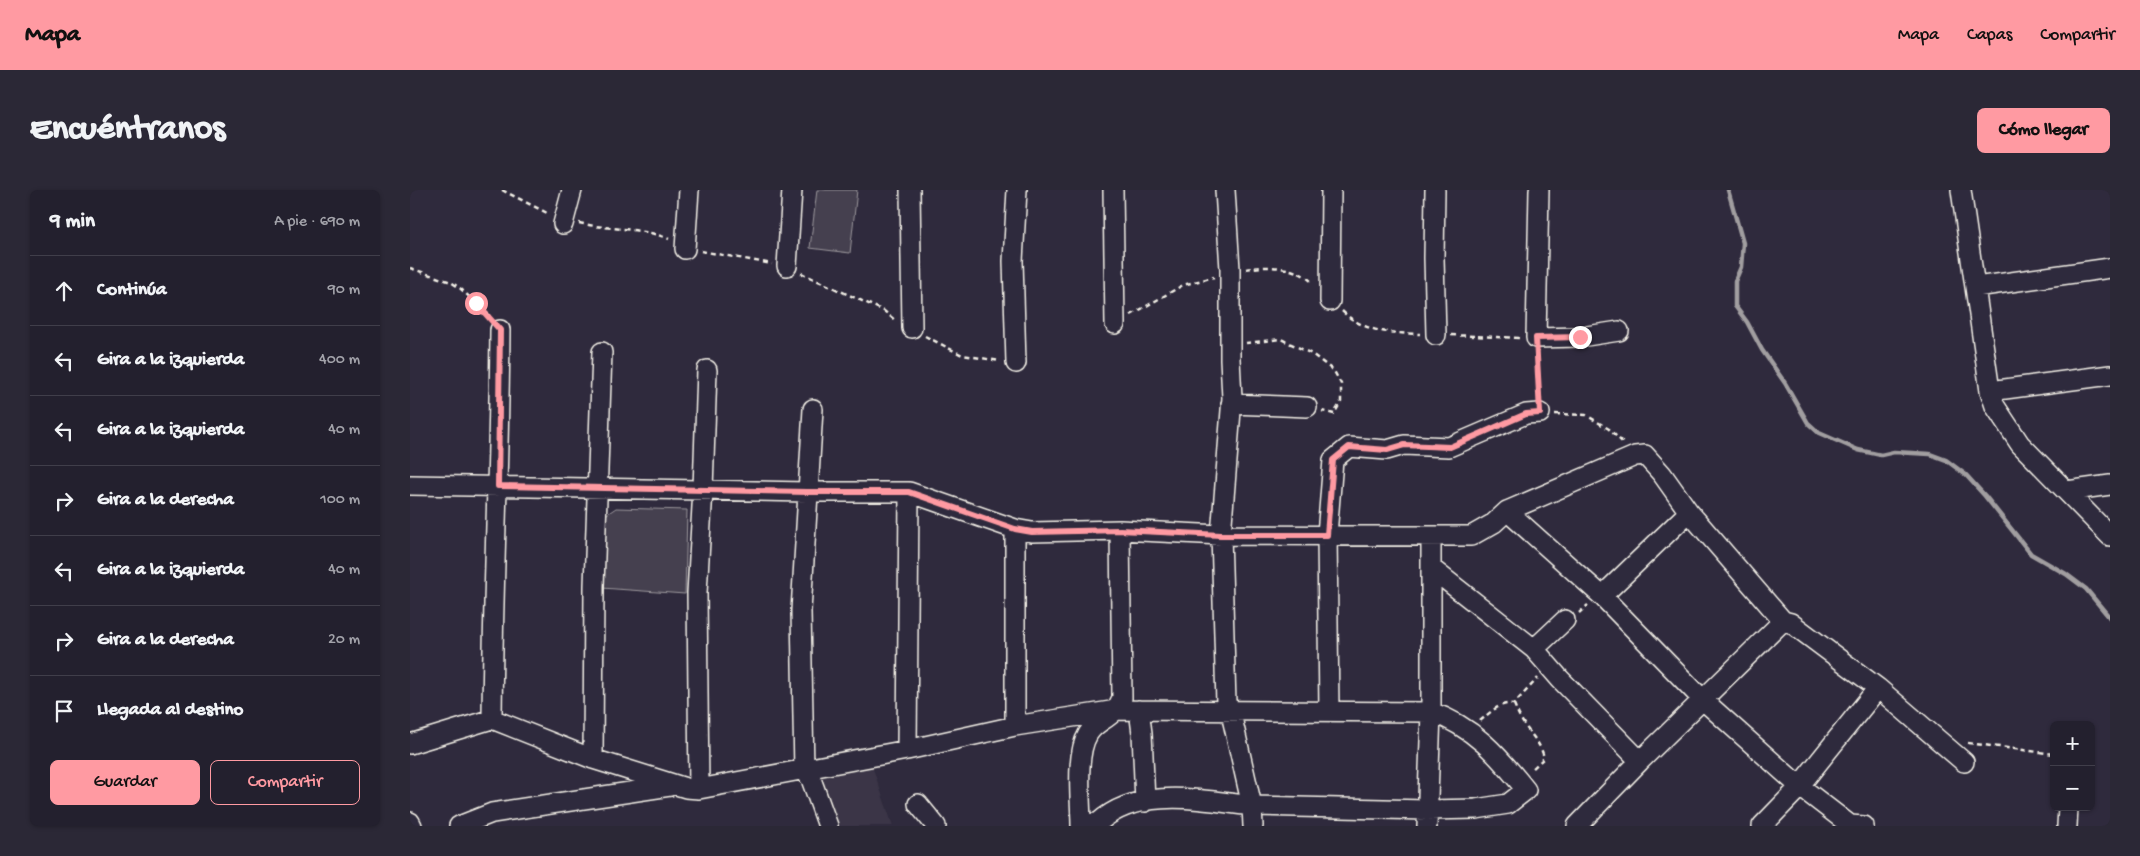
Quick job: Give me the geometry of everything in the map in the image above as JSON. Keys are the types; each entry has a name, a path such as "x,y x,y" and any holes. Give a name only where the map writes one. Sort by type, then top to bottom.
{"street":[{"path":"563,224 572,190"},
{"path":"685,248 689,190"},
{"path":"787,266 792,190"},
{"path":"910,190 912,328"},
{"path":"1016,363 1013,260 1017,190"},
{"path":"1113,190 1115,324"},
{"path":"1226,190 1230,269 1231,404 1221,535 1226,702 1230,709 1252,806 1252,826"},
{"path":"1330,301 1331,190"},
{"path":"1435,190 1436,335"},
{"path":"1539,190 1536,338 1580,337 1619,331"},
{"path":"1961,190 1990,392 1995,406 2020,444 2110,536"},
{"path":"1976,287 2110,268"},
{"path":"492,719 500,330"},
{"path":"593,759 594,586 602,352"},
{"path":"700,789 697,593 708,370"},
{"path":"1990,392 2110,376"},
{"path":"1231,404 1307,407"},
{"path":"813,409 801,611 804,770 811,779 828,826"},
{"path":"1329,711 1327,535 1333,460 1349,447 1387,450 1404,445 1450,447 1526,414 1540,413"},
{"path":"410,485 909,492 1015,529 1032,532 1120,530 1221,535 1471,536 1494,524 1507,511 1636,456 1645,455 1651,460 1690,512 1782,621 1791,623 1878,688 1964,762"},
{"path":"2067,491 2110,485"},
{"path":"907,750 909,492"},
{"path":"1507,511 1602,596 1703,700 1798,785 1854,826"},
{"path":"1602,596 1690,512"},
{"path":"1015,529 1015,726"},
{"path":"410,744 492,719 593,759 676,785 700,789 907,750 1015,726 1117,710 1230,709 1431,712 1444,716 1470,731 1502,759 1526,790 1508,804 1427,818 1252,806 1188,798 1124,806 1110,812 1098,823 1081,825 1082,747 1089,732 1117,710 1122,698 1120,530"},
{"path":"1427,818 1431,712 1431,536"},
{"path":"1431,568 1534,648 1640,762"},
{"path":"1534,648 1565,620"},
{"path":"1578,826 1782,621"},
{"path":"1762,826 1793,794 1798,785 1878,688"},
{"path":"1139,710 1145,802"},
{"path":"459,826 492,813 676,785"},
{"path":"918,804 936,826"},
{"path":"2067,826 2068,811"},
{"path":"410,822 412,826"}],"path":[{"path":"502,190 554,217 563,224 576,222 609,229 644,232 667,238 685,248 787,266 849,294 962,355 1016,363"},
{"path":"410,268 437,277 461,289 492,319 500,330"},
{"path":"1536,338 1540,413 1586,415 1609,429 1636,456"},
{"path":"1230,346 1281,339 1312,354 1334,370 1341,384 1341,402 1334,414"},
{"path":"1565,620 1573,618 1602,596"},
{"path":"1514,704 1549,666"},
{"path":"1470,731 1497,707 1505,703 1514,704"},
{"path":"1514,704 1521,720 1536,738 1544,758 1520,782"},
{"path":"1964,762 1967,743 2050,753"}],"shaded area":[{"path":"817,190 857,190 850,253 810,248"},
{"path":"616,508 687,510 685,594 602,588 605,518 607,514"},
{"path":"872,766 893,826 837,826 819,777"}],"waterway":[{"path":"1728,190 1743,243 1741,267 1735,281 1735,306 1747,322 1762,350 1785,383 1808,423 1819,433 1858,450 1881,455 1894,452 1930,454 1946,460 1966,475 1985,496 2031,554 2066,574 2086,589 2110,618"}],"route":[{"path":"476,303 500,330 498,486 909,492 1015,529 1032,532 1120,530 1221,535 1327,535 1333,460 1340,453 1349,447 1387,450 1404,445 1450,447 1526,414 1540,413 1536,338 1580,337"}]}
